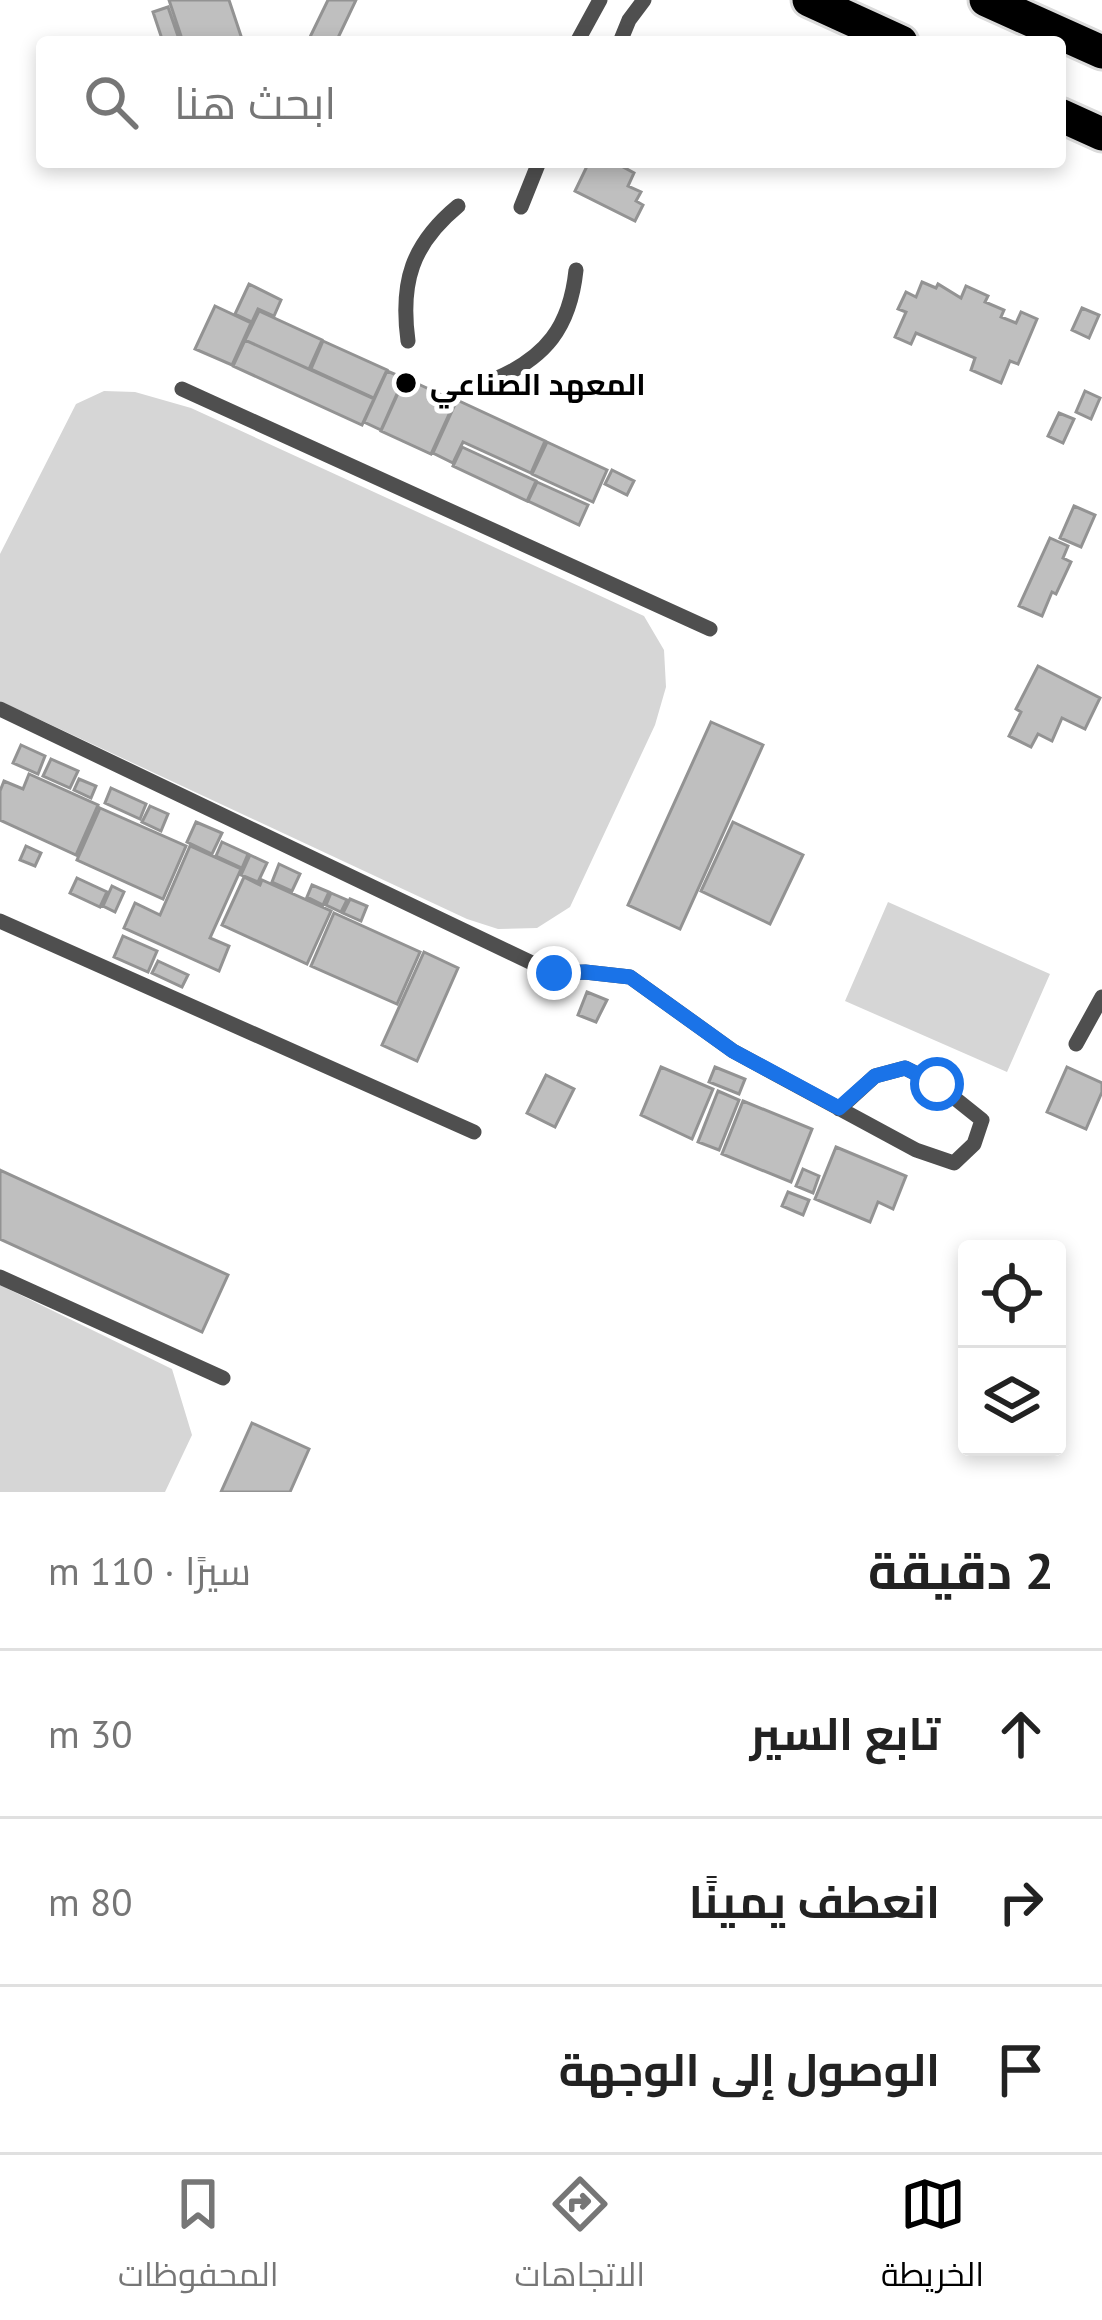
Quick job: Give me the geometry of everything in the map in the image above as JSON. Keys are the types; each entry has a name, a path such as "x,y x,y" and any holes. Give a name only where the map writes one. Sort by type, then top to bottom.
{"highway":[{"path":"809,0 888,36"},
{"path":"986,0 1102,52"},
{"path":"1066,118 1102,134"}],"lane":[{"path":"580,36 600,0"},
{"path":"622,36 644,0"},
{"path":"521,207 537,168"},
{"path":"408,341 405,290 412,265 423,242 458,206"},
{"path":"493,380 516,370 553,339 574,294 576,270"},
{"path":"182,389 710,629"},
{"path":"0,710 554,973 630,977 733,1051 916,1150 954,1163 974,1144 982,1120 937,1084 905,1068 875,1076 839,1108"},
{"path":"0,921 474,1132"},
{"path":"1076,1044 1102,998"},
{"path":"0,1277 223,1378"}],"shaded area":[{"path":"104,391 135,392 191,408 644,616 664,650 666,687 655,725 570,907 537,928 498,929 467,919 0,701 0,554 76,404"},
{"path":"888,902 1050,974 1007,1072 845,1001"},
{"path":"0,1285 172,1369 192,1435 165,1492 0,1492"}],"building":[{"path":"169,0 229,0 241,36 181,36"},
{"path":"328,0 356,0 339,36 310,36"},
{"path":"168,7 178,36 161,36 153,12"},
{"path":"586,168 625,168 634,173 628,186 641,192 636,201 643,205 635,221 575,191"},
{"path":"922,282 936,288 938,284 961,298 966,286 988,296 985,302 1004,310 1001,317 1016,323 1021,312 1037,319 1018,364 1010,361 1001,383 971,370 975,358 916,333 911,344 895,337 906,312 898,309 906,292 916,297"},
{"path":"249,284 281,300 274,316 258,309 252,322 235,314"},
{"path":"215,306 251,323 232,365 195,349"},
{"path":"1082,308 1099,315 1089,338 1072,330"},
{"path":"259,311 322,340 309,369 245,340"},
{"path":"245,340 374,399 362,425 233,366"},
{"path":"323,341 387,370 374,398 311,369"},
{"path":"387,371 404,378 381,430 364,422"},
{"path":"405,378 455,401 431,454 381,431"},
{"path":"1085,391 1100,398 1091,419 1076,412"},
{"path":"457,400 545,441 531,473 463,442 453,463 433,453"},
{"path":"1059,413 1074,419 1063,443 1048,436"},
{"path":"547,442 607,470 593,502 532,474"},
{"path":"462,447 536,481 527,501 453,466"},
{"path":"612,470 634,481 627,495 605,484"},
{"path":"537,482 588,505 579,525 528,501"},
{"path":"1074,506 1095,515 1081,547 1060,538"},
{"path":"1050,538 1068,546 1063,558 1071,562 1042,616 1019,606"},
{"path":"1038,666 1100,698 1085,729 1062,718 1052,741 1038,734 1031,747 1009,736 1021,712 1016,709"},
{"path":"711,722 763,745 680,929 628,905"},
{"path":"21,745 45,756 38,774 13,763"},
{"path":"51,759 78,771 70,788 43,776"},
{"path":"29,774 98,805 76,855 0,820 4,781 23,789"},
{"path":"79,779 96,786 91,798 74,790"},
{"path":"111,788 146,804 140,819 105,803"},
{"path":"150,806 168,814 161,831 142,822"},
{"path":"100,808 186,846 163,899 77,860"},
{"path":"196,822 222,833 212,854 187,842"},
{"path":"733,822 803,855 770,924 701,891"},
{"path":"222,842 248,854 242,868 216,856"},
{"path":"26,846 41,853 35,866 20,860"},
{"path":"190,846 241,869 210,938 229,946 219,971 124,928 135,903 160,915"},
{"path":"250,855 267,863 258,882 241,875"},
{"path":"279,864 300,874 292,891 272,882"},
{"path":"244,877 260,885 262,880 331,911 307,964 222,925"},
{"path":"77,878 107,892 100,907 70,893"},
{"path":"312,885 329,892 323,905 307,897"},
{"path":"112,886 124,892 115,912 103,906"},
{"path":"331,893 347,900 341,912 326,905"},
{"path":"350,899 367,906 361,921 343,913"},
{"path":"334,913 420,952 397,1004 311,966"},
{"path":"123,936 157,951 148,972 114,957"},
{"path":"424,952 458,968 417,1061 382,1045"},
{"path":"158,961 188,975 182,987 152,973"},
{"path":"587,992 607,1000 596,1022 578,1015"},
{"path":"661,1067 713,1089 692,1139 641,1115"},
{"path":"715,1067 745,1079 739,1094 709,1082"},
{"path":"1067,1067 1102,1083 1086,1129 1047,1112"},
{"path":"546,1075 574,1089 555,1127 527,1113"},
{"path":"718,1091 739,1100 719,1150 698,1142"},
{"path":"743,1101 812,1129 791,1182 722,1154"},
{"path":"836,1147 906,1176 893,1209 878,1202 870,1222 815,1199"},
{"path":"803,1169 819,1176 813,1193 796,1186"},
{"path":"0,1170 228,1275 202,1332 0,1239"},
{"path":"788,1192 809,1200 803,1215 782,1206"},
{"path":"252,1423 309,1449 290,1492 221,1492"}],"place":[{"name":"المعهد الصناعي","path":"406,383"}],"route":[{"path":"554,973 630,977 733,1051 839,1108 875,1076 905,1068 937,1084"}]}
